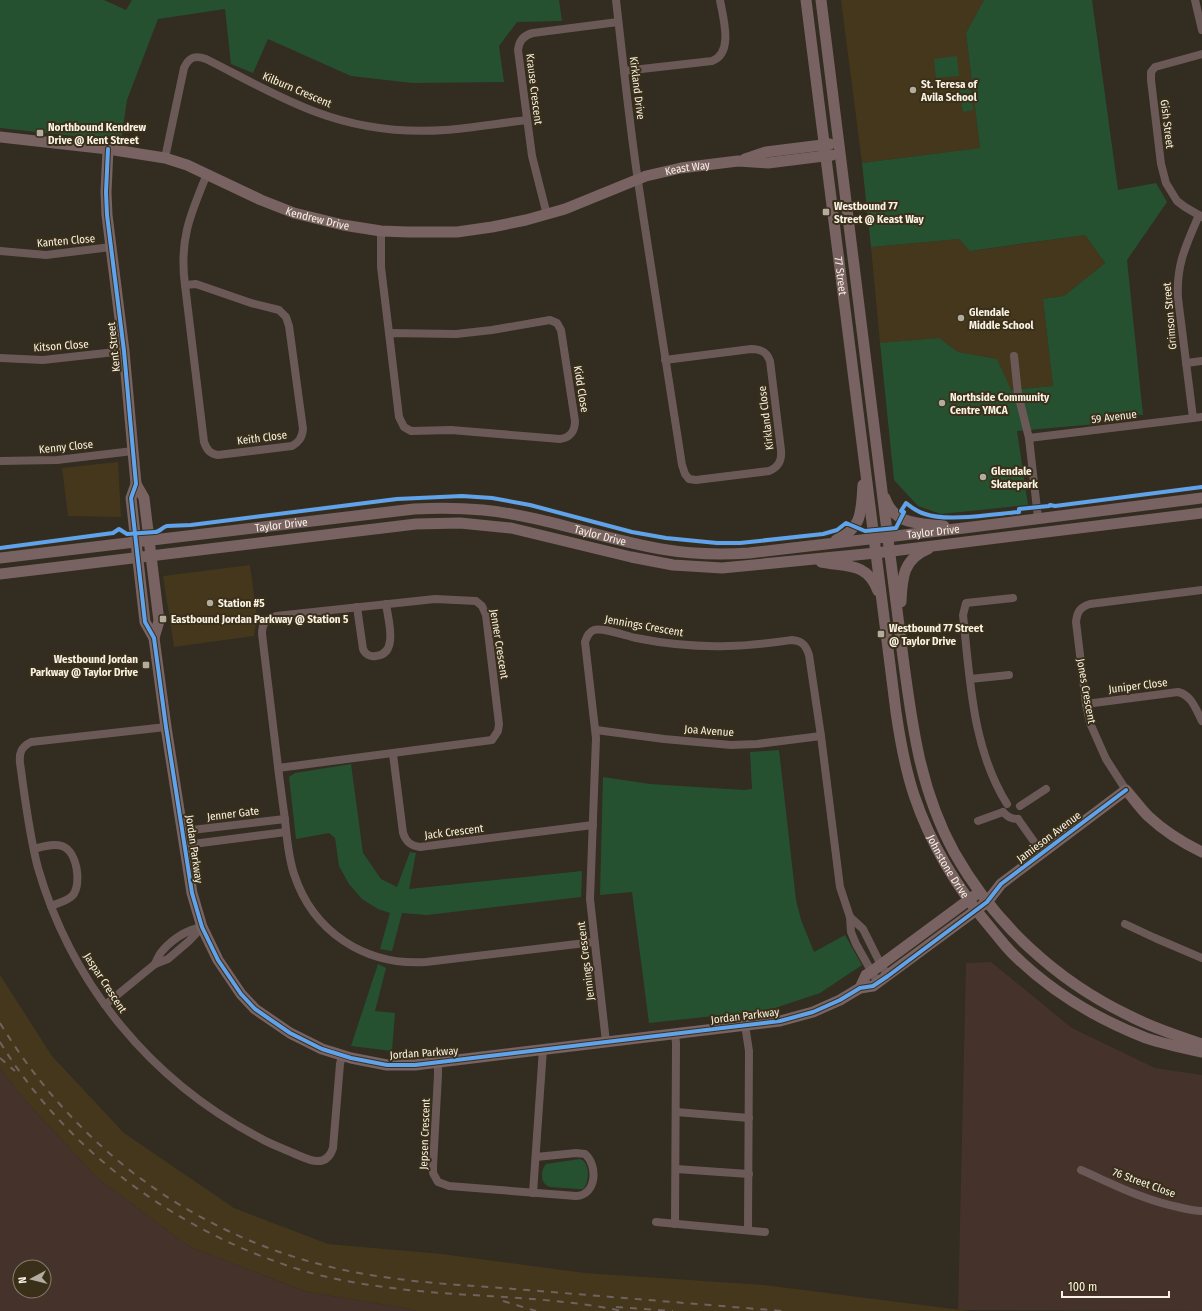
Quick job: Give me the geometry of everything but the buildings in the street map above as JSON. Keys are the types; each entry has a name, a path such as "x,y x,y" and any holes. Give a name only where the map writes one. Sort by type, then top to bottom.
{"main road":[{"name":"77 Street","path":"806,0 876,552"},
{"name":"77 Street","path":"820,0 889,551"},
{"name":"Kendrew Drive","path":"0,137 108,149 165,158 187,165 261,200 294,213 344,225 381,231 422,233 457,232 492,227 546,215 638,179"},
{"name":"Keast Way","path":"738,161 766,152 839,143"},
{"name":"Kent Street","path":"108,149 106,192 111,247 124,351 136,484 144,498 151,556"},
{"name":"Keast Way","path":"638,179 677,168 738,161 768,163 840,154"},
{"path":"826,545 846,536 856,526 862,501 865,462"},
{"path":"880,479 886,500 891,509 900,519 912,522 964,528"},
{"name":"Kent Street","path":"136,484 131,498 138,557"},
{"name":"Taylor Drive","path":"0,558 414,509 446,508 484,510 503,513 544,521 662,549 722,555 826,545 1202,498"},
{"name":"Taylor Drive","path":"0,574 416,524 437,523 511,528 631,557 672,565 722,568 889,551 1202,513"},
{"path":"900,633 903,578 908,562 918,552 937,545"},
{"name":"Johnstone Drive","path":"889,551 912,720 921,770 933,805 957,856 987,902 1021,939 1068,980 1099,1000 1130,1016 1162,1030 1202,1044"},
{"name":"Johnstone Drive","path":"876,552 901,746 908,775 917,802 930,834 950,873 968,900 1012,953 1052,987 1099,1016 1148,1038 1174,1046 1202,1052"},
{"name":"Jordan Parkway","path":"151,556 159,621 154,638"},
{"name":"Jordan Parkway","path":"138,557 145,622 154,638 166,727 192,893 202,927 212,950 241,994 256,1009 290,1033 312,1044 342,1056 387,1065 415,1065 780,1021 814,1012 840,1000 860,988 873,986 987,902"},
{"path":"807,559 862,570 870,576 882,601"},
{"name":"Jamieson Avenue","path":"987,902 1001,884 1126,790"},
{"name":"Jones Crescent","path":"1126,790 1148,816 1160,826 1202,852"},
{"name":"Jamieson Avenue","path":"980,891 1001,884"},
{"name":"Jordan Parkway","path":"860,988 866,975 980,891"}],"street":[{"name":"Kirkland Drive","path":"616,0 638,179"},
{"path":"624,71 712,61 717,59 722,53 726,44 720,0"},
{"path":"1195,0 1202,30"},
{"name":"Krause Crescent","path":"546,215 534,170 518,45 522,39 533,33 618,22"},
{"name":"Gish Street","path":"1201,216 1177,201 1166,183 1161,164 1151,76 1153,69 1159,65 1202,54"},
{"name":"Kilburn Crescent","path":"165,158 184,68 189,60 196,56 206,59 300,106 359,124 393,129 435,130 527,120"},
{"name":"Keith Close","path":"185,285 200,285 236,298 279,310 286,317 289,326 302,430 302,435 297,443 292,446 218,455 212,454 204,442 185,285 183,262 185,236 193,207 207,174"},
{"name":"Kirkland Close","path":"638,179 665,360 682,465 687,477 692,480 702,480 769,471 777,466 781,459 781,450 770,362 766,353 760,350 751,349 665,360"},
{"name":"Grimson Street","path":"1193,418 1178,298 1178,281 1183,252 1201,216"},
{"name":"Kidd Close","path":"381,231 381,267 389,333 400,417 402,425 406,429 418,432 451,430 560,439 572,434 575,421 564,350 560,326 554,321 545,320 510,327 456,334 389,333"},
{"name":"Kanten Close","path":"0,251 46,255 111,247"},
{"name":"Kitson Close","path":"0,358 49,360 124,351"},
{"path":"1014,356 1018,394 1029,438 1038,518"},
{"path":"1186,363 1202,361"},
{"name":"59 Avenue","path":"1029,438 1202,417"},
{"name":"Kenny Close","path":"0,461 58,460 133,451"},
{"name":"Jones Crescent","path":"1126,790 1106,759 1090,723 1086,704 1076,616 1082,607 1090,604 1202,590"},
{"path":"1007,804 997,788 989,770 977,730 963,615 966,603 1013,598"},
{"name":"Jenner Crescent","path":"278,768 492,740 498,731 499,724 486,616 480,603 472,600 435,599 276,616 266,620 263,624 262,634 278,768 286,832 293,872 303,896 312,910 337,936 372,955 393,961 416,963 594,942"},
{"path":"357,607 364,652 372,656 378,656 388,650 391,641 386,604"},
{"name":"Jennings Crescent","path":"606,1042 590,899 596,730 585,642 590,632 598,629 654,641 709,646 746,645 792,640 799,641 805,646 809,655 821,736 840,887 850,917 851,932 878,983"},
{"path":"970,680 1009,675"},
{"name":"Juniper Close","path":"1086,704 1178,692 1184,694 1191,700 1202,721"},
{"name":"Jaspar Crescent","path":"166,727 31,742 25,745 21,750 19,756 20,764 38,866 51,906 66,941 81,970 104,1005 147,1055 202,1103 226,1119 260,1138 312,1161 324,1160 330,1155 333,1148 340,1064 342,1056"},
{"name":"Joa Avenue","path":"596,730 664,739 731,745 757,744 821,736"},
{"name":"Jack Crescent","path":"393,754 403,833 406,840 413,845 420,847 593,826"},
{"path":"1020,806 1046,789"},
{"path":"1003,812 1003,809 1007,804 1014,803 1020,806"},
{"path":"1018,819 1020,814 1020,806"},
{"path":"1003,812 1007,817 1018,819"},
{"path":"978,821 1003,812"},
{"name":"Jenner Gate","path":"183,831 285,819"},
{"path":"1018,819 1042,853"},
{"path":"185,845 286,832"},
{"path":"34,849 61,845 72,853 77,875 76,889 68,899 51,906"},
{"name":"Jennings Crescent","path":"850,917 863,929 888,976"},
{"path":"1125,924 1202,958"},
{"path":"104,1005 155,964 163,950 182,935 202,927"},
{"path":"745,1025 749,1051 748,1230"},
{"path":"675,1034 675,1224"},
{"path":"533,1193 543,1049"},
{"name":"Jepsen Crescent","path":"438,1062 433,1166 435,1179 449,1186 580,1196 588,1192 593,1182 593,1164 585,1154 576,1153 536,1157"},
{"path":"676,1112 749,1118"},
{"path":"676,1169 749,1174"},
{"name":"76 Street Close","path":"1081,1170 1150,1200 1196,1211 1202,1211"},
{"path":"656,1222 765,1232"}],"shaded area":[{"name":"St. Teresa of Avila School","path":"841,0 984,0 966,33 980,148 862,163"},
{"name":"Glendale Middle School","path":"1085,235 1105,263 1064,296 1043,299 1053,386 1010,390 997,359 958,352 939,338 880,343 871,247 959,239 971,251"},
{"path":"118,462 121,517 68,516 62,468"},
{"path":"250,565 257,617 254,636 174,647 163,576"},
{"path":"991,962 1072,1028 1155,1068 1202,1075 1202,1311 958,1310 966,963"},
{"path":"0,975 52,1056 124,1133 234,1208 328,1244 442,1254 585,1273 764,1285 969,1311 416,1311 307,1292 190,1247 97,1178 22,1097 0,1068"},
{"path":"0,1068 22,1097 97,1178 190,1247 307,1292 416,1311 0,1311"}],"green space":[{"path":"0,0 104,0 126,10 132,0 559,0 562,21 517,22 499,46 504,82 412,83 351,76 268,39 253,73 231,64 225,9 158,19 127,100 121,141 0,128"},
{"path":"984,0 1092,0 1118,190 1156,183 1167,202 1127,260 1143,415 1110,412 1096,424 1017,431 1028,505 941,514 918,506 894,480 880,343 939,338 958,352 997,359 1011,390 1053,386 1043,299 1064,296 1105,263 1085,235 970,251 959,239 871,247 862,163 980,148 966,33"},
{"path":"957,56 959,76 936,78 934,59"},
{"path":"970,86 973,110 963,112 959,88"},
{"path":"779,750 796,900 801,920 814,952 845,935 862,965 820,993 769,1010 649,1023 632,892 600,895 603,777 650,784 744,790 752,789 750,752"},
{"path":"351,764 363,853 381,879 397,887 410,852 416,853 409,889 582,871 581,897 427,915 402,913 392,951 380,949 390,913 378,909 362,899 349,884 339,866 335,838 329,833 296,839 289,777 295,773"},
{"path":"378,964 386,968 375,1011 395,1013 392,1051 351,1046"},
{"path":"580,1159 586,1164 588,1172 587,1182 583,1189 550,1187 544,1183 542,1174 546,1164"}],"railway":[{"path":"0,1023 31,1069 66,1111 104,1149 146,1182 191,1212 239,1236 290,1256 344,1270 412,1281 782,1311"},
{"path":"0,1042 27,1082 58,1119 92,1152 130,1183 169,1210 212,1234 256,1254 301,1270 334,1279 369,1285 449,1294 536,1299 622,1311"},
{"path":"0,1058 15,1071"},
{"path":"503,1301 536,1311"},
{"path":"616,1307 673,1311"}],"cycle path":[{"path":"108,149 106,192 107,215 124,351 136,484 131,498 145,622 154,638 166,727 192,893 202,927 218,960 241,994 255,1009 290,1033 322,1049 351,1058 387,1065 415,1065 780,1021 813,1012 840,1000 860,988 873,986 888,976 987,902 1001,884 1126,790"},
{"path":"0,548 113,533 119,529 127,534 155,532 167,526 191,525 397,499 462,496 492,498 530,505 632,532 666,538 717,543 740,543 823,534 837,530 846,523 865,531 896,528 904,512 901,511 906,503 920,512 934,516 971,517 1019,512 1019,509 1050,505 1055,506 1202,487"}],"place":[{"name":"St. Teresa of Avila School","path":"913,90"},
{"name":"Northbound Kendrew Drive @ Kent Street","path":"40,133"},
{"name":"Westbound 77 Street @ Keast Way","path":"826,212"},
{"name":"Glendale Middle School","path":"961,318"},
{"name":"Northside Community Centre YMCA","path":"942,403"},
{"name":"Glendale Skatepark","path":"983,477"},
{"name":"Station #5","path":"210,603"},
{"name":"Eastbound Jordan Parkway @ Station 5","path":"163,619"},
{"name":"Westbound 77 Street @ Taylor Drive","path":"881,634"},
{"name":"Westbound Jordan Parkway @ Taylor Drive","path":"146,665"}]}
